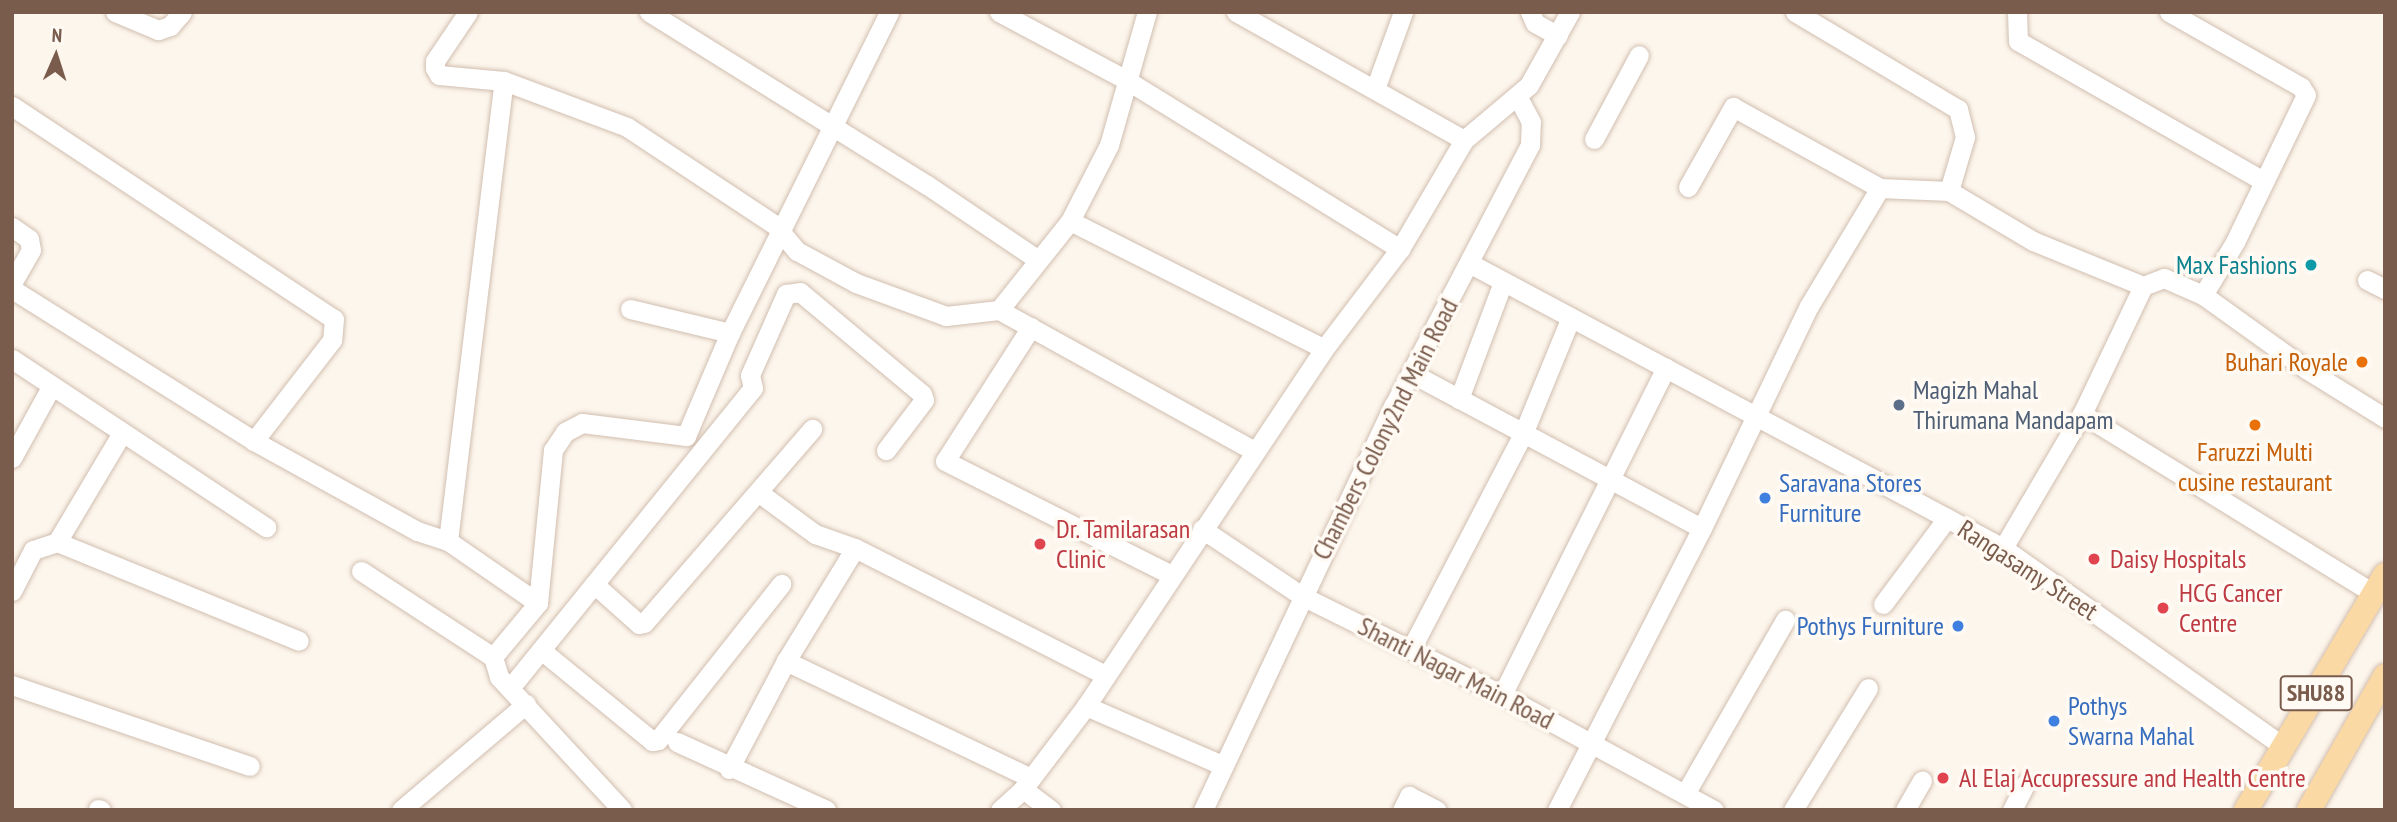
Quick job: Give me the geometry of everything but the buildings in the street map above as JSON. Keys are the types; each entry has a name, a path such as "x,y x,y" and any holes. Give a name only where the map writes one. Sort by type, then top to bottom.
{"main road":[{"name":"SHU88","path":"2246,810 2379,584"},
{"name":"SHU88","path":"2309,810 2382,687"}],"street":[{"path":"116,12 144,28 158,30 170,26 182,12"},
{"path":"468,12 435,61 439,75 504,81 627,127 781,233 797,251 856,283 946,316 999,310 1254,451"},
{"path":"649,12 832,130 927,185 1038,260"},
{"path":"493,657 538,603 548,478 553,450 565,432 582,423 686,436 730,333 889,12"},
{"path":"999,12 1128,82 1400,249"},
{"path":"999,310 1070,221 1109,145 1147,12"},
{"path":"1236,12 1270,20 1375,89 1464,140"},
{"path":"1375,89 1403,12"},
{"path":"1530,12 1535,23 1558,36"},
{"path":"1000,810 1027,784 1086,706 1324,349 1400,249 1464,140 1518,99 1570,12"},
{"path":"1795,12 1958,109 1965,137 1950,191"},
{"path":"2017,12 2018,41 2262,180"},
{"path":"2169,12 2301,87 2306,95 2262,180 2235,242 2203,295"},
{"path":"1594,139 1639,55"},
{"path":"448,541 504,81"},
{"name":"Chambers Colony2nd Main Road","path":"1203,810 1302,596 1530,145 1531,122 1518,99"},
{"path":"12,106 334,319 332,340 254,441"},
{"path":"1688,187 1733,107 1880,188 1950,191 2033,240 2143,286 2164,278 2203,295 2306,369 2385,418"},
{"path":"1557,810 1702,528 1809,306 1880,188"},
{"path":"1070,221 1324,349"},
{"path":"12,228 29,239 31,250 12,283"},
{"name":"Rangasamy Street","path":"1469,264 2003,548 2284,747"},
{"path":"2367,280 2385,289"},
{"path":"1459,399 1503,282"},
{"path":"2003,548 2082,414 2143,286"},
{"path":"12,289 254,441 417,531 448,541 538,603"},
{"path":"510,688 753,388 750,375 786,294 800,292 922,394 924,400 886,450"},
{"path":"630,309 730,333"},
{"path":"1411,649 1523,434 1571,317"},
{"path":"1031,327 945,461 1172,575"},
{"path":"12,359 266,527"},
{"path":"1502,695 1666,368"},
{"path":"1413,374 1702,528"},
{"path":"12,458 51,387"},
{"path":"2082,414 2379,584"},
{"path":"594,584 639,624 644,623 812,429"},
{"path":"57,542 122,433"},
{"path":"758,492 815,534 855,548 1105,675"},
{"path":"1883,604 1947,518"},
{"name":"Shanti Nagar Main Road","path":"1202,529 1302,596 1502,695 1714,810"},
{"path":"12,592 33,550 57,542 299,641"},
{"path":"729,769 786,661 855,548"},
{"path":"361,571 493,657 499,677 526,704 612,807"},
{"path":"541,650 652,741 658,740 781,584"},
{"path":"1685,794 1785,620"},
{"path":"786,661 1027,784 1051,810"},
{"path":"12,685 250,766"},
{"path":"1793,810 1868,688"},
{"path":"401,810 526,704"},
{"path":"1086,706 1222,765"},
{"path":"677,742 729,769 826,810"},
{"path":"1905,810 1922,781"},
{"path":"2012,810 2025,784"},
{"path":"1402,810 1409,796 1437,810"}],"place":[{"name":"Max Fashions","path":"2311,265"},
{"name":"Buhari Royale","path":"2362,362"},
{"name":"Magizh Mahal Thirumana Mandapam","path":"1899,405"},
{"name":"Faruzzi Multi cusine restaurant","path":"2255,425"},
{"name":"Saravana Stores Furniture","path":"1765,498"},
{"name":"Dr. Tamilarasan Clinic","path":"1040,544"},
{"name":"Daisy Hospitals","path":"2094,559"},
{"name":"HCG Cancer Centre","path":"2163,608"},
{"name":"Pothys Furniture","path":"1958,626"},
{"name":"Pothys Swarna Mahal","path":"2054,721"},
{"name":"Al Elaj Accupressure and Health Centre","path":"1943,778"}]}
